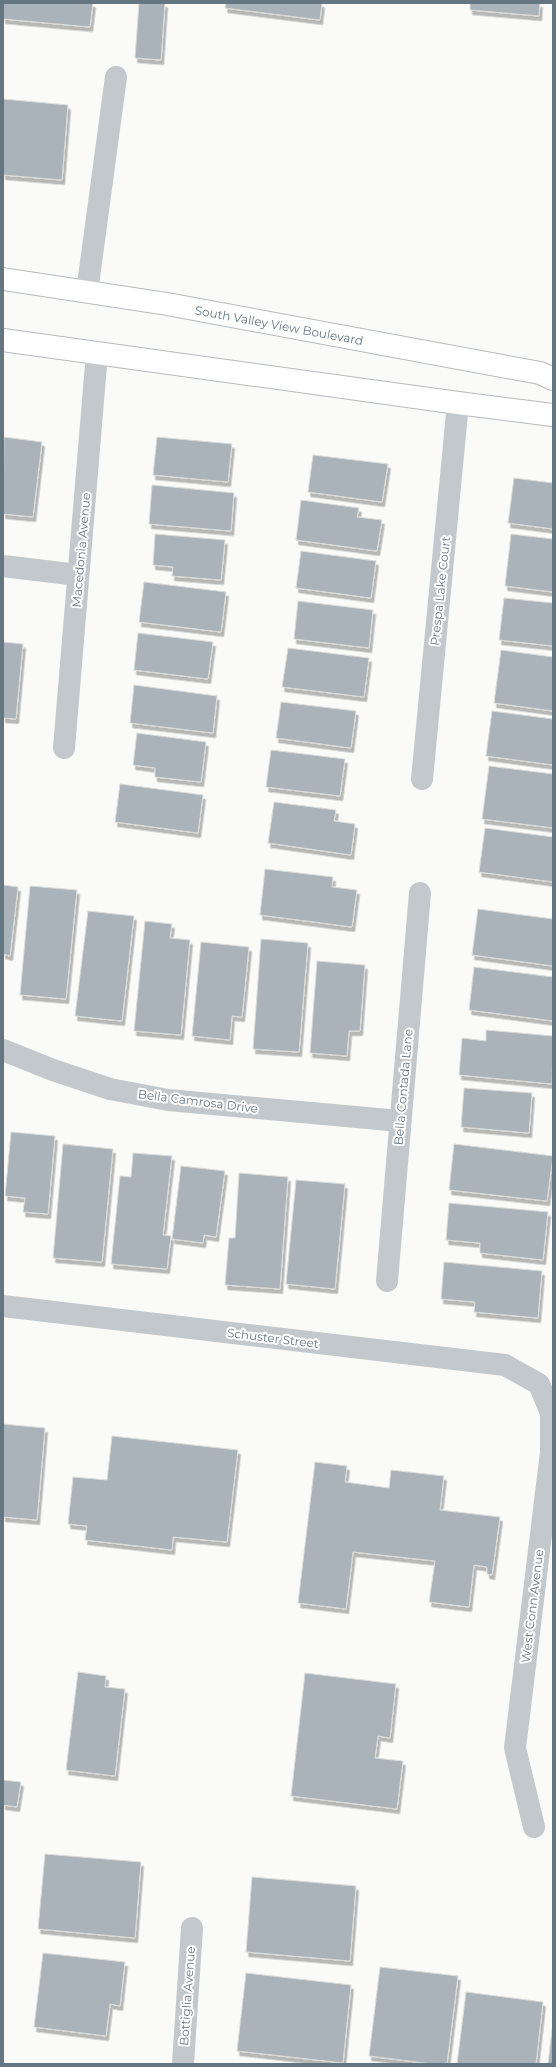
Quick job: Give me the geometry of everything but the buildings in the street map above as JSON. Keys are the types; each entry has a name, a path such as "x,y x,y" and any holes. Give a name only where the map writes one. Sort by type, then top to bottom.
{"main road":[{"name":"South Valley View Boulevard","path":"3,279 167,304 315,333 540,373 553,379"},
{"path":"3,340 458,404 553,415"}],"street":[{"path":"87,292 116,77"},
{"name":"Macedonia Avenue","path":"64,748 97,353"},
{"name":"Prespa Lake Court","path":"422,779 458,404"},
{"path":"3,566 78,575"},
{"name":"Bella Contada Lane","path":"387,1281 420,893"},
{"name":"Bella Camrosa Drive","path":"3,1050 53,1070 110,1089 168,1100 400,1121"},
{"name":"Schuster Street","path":"3,1306 505,1365 539,1384"},
{"name":"West Conn Avenue","path":"534,1827 514,1748 551,1452 551,1413 539,1384"},
{"name":"Bottiglia Avenue","path":"183,2064 192,1928"}]}
